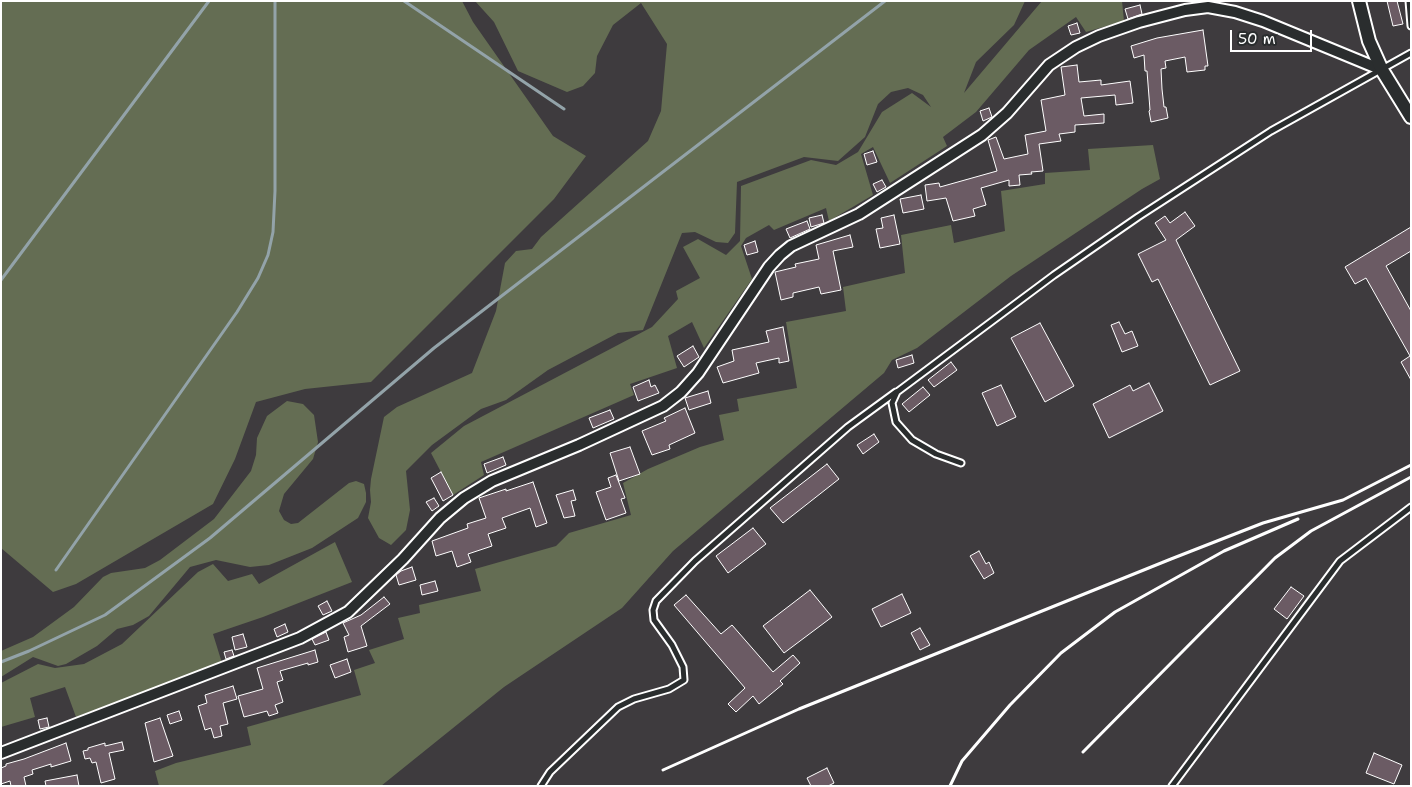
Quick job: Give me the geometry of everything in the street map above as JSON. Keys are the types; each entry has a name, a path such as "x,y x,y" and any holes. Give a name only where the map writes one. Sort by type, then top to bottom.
{"street":[{"path":"1359,1 1369,41 1382,70 1411,117"},
{"path":"1,753 300,638 348,612 403,559 440,518 464,498 492,481 579,445 662,406 681,392 698,373 769,267 780,255 791,246 858,214 982,135 1007,113 1049,65 1099,36 1139,22 1185,10 1208,8 1234,12 1263,21 1382,70"}],"lane":[{"path":"1409,1 1411,24"},
{"path":"541,786 550,772 618,707 634,698 669,689 684,680 683,666 654,620 653,610 656,601 695,561 848,427 1054,275 1138,217 1271,131 1411,53"},
{"path":"897,392 892,403 896,422 912,440 936,454 961,463"},
{"path":"1172,786 1340,561 1411,507"}],"green space":[{"path":"1,1 462,1 473,22 553,136 586,156 554,199 371,382 305,389 256,402 235,459 213,504 76,584 53,592 1,548"},
{"path":"475,1 1025,1 1014,25 976,62 964,93 1042,1 1122,1 1124,21 1086,32 1076,17 1029,50 976,112 943,137 947,146 890,183 873,147 861,154 873,195 829,221 826,208 774,230 769,225 746,238 741,246 752,279 704,348 692,322 668,336 677,368 630,384 634,395 481,462 484,475 453,495 431,453 464,426 652,327 678,299 676,291 700,278 683,247 698,239 726,255 740,241 741,186 811,160 836,165 858,152 882,112 912,93 931,107 923,95 908,88 891,92 878,104 865,137 838,161 804,157 737,182 735,233 728,243 716,242 695,232 682,233 643,330 618,333 548,370 506,400 481,409 432,445 406,471 410,510 406,530 391,545 379,538 368,518 371,502 371,479 384,417 397,407 472,373 496,311 505,263 516,251 532,249 541,237 648,141 661,111 667,44 641,3 613,25 597,56 595,73 583,86 567,92 518,71 494,22"},
{"path":"1153,145 1160,179 1011,276 917,348 892,360 884,373 673,551 622,608 504,687 381,786 159,786 155,771 176,763 251,745 247,727 361,695 354,670 375,663 369,650 404,639 398,618 420,613 419,605 481,591 475,569 556,546 569,533 631,515 623,483 648,469 700,447 724,440 719,415 739,411 737,399 797,388 786,322 846,311 843,287 905,273 901,235 951,225 954,243 1005,231 1001,191 1045,184 1045,173 1090,170 1088,149"},
{"path":"287,401 303,404 314,415 318,442 313,459 284,494 279,511 284,520 291,524 298,523 349,483 356,481 364,484 366,493 366,502 358,518 312,548 269,565 250,567 216,560 190,567 149,616 133,625 117,629 97,646 66,664 58,666 33,657 1,677 1,651 33,637 74,607 103,577 111,573 145,568 160,560 214,519 251,471 256,455 257,438 267,416"},
{"path":"335,542 352,582 263,617 213,634 222,663 76,717 65,687 30,698 35,717 1,727 1,683 38,664 55,668 84,664 122,644 198,572 213,564 228,581 252,574 259,584"}],"building":[{"path":"1387,1 1397,1 1403,24 1393,26"},
{"path":"1140,5 1142,14 1128,19 1125,9"},
{"path":"1077,23 1080,33 1071,35 1068,26"},
{"path":"1203,30 1208,66 1205,66 1205,70 1187,72 1185,57 1165,61 1166,68 1161,69 1162,89 1164,107 1166,107 1168,118 1151,122 1144,55 1134,58 1131,46 1157,38"},
{"path":"1077,65 1079,82 1101,80 1101,85 1130,81 1133,103 1116,105 1115,95 1081,98 1084,116 1104,114 1104,123 1075,125 1075,132 1059,134 1061,141 1039,144 1043,171 1019,175 1020,185 1009,186 1009,180 981,188 986,205 973,209 975,216 953,221 946,198 927,201 925,185 939,183 940,187 997,171 988,140 996,137 1004,159 1028,154 1025,135 1046,131 1041,100 1065,95 1061,67"},
{"path":"989,108 992,117 983,121 980,111"},
{"path":"873,151 877,162 867,165 864,154"},
{"path":"882,180 886,187 877,192 873,184"},
{"path":"921,195 924,209 903,213 900,199"},
{"path":"1185,212 1195,226 1176,240 1240,371 1210,385 1158,279 1152,282 1138,254 1166,240 1155,223 1165,216 1170,223"},
{"path":"822,215 824,223 811,227 809,218"},
{"path":"894,215 900,244 880,248 876,229 883,228 881,218"},
{"path":"807,221 810,229 790,238 786,229"},
{"path":"1411,227 1411,251 1386,266 1411,311 1411,380 1401,362 1410,356 1366,278 1355,284 1345,267"},
{"path":"850,235 853,247 833,251 841,290 821,294 819,287 793,293 793,297 781,300 775,272 796,267 795,264 819,259 816,245"},
{"path":"755,241 758,252 747,255 744,245"},
{"path":"1119,322 1125,334 1132,331 1138,346 1122,352 1111,325"},
{"path":"1040,323 1074,386 1045,402 1011,338"},
{"path":"783,327 789,361 779,363 779,358 756,363 759,373 723,383 717,367 734,361 732,350 769,342 766,331"},
{"path":"693,346 699,357 684,367 677,356"},
{"path":"912,355 914,363 898,368 896,360"},
{"path":"951,362 957,370 934,387 928,380"},
{"path":"649,380 651,387 655,385 659,393 638,401 633,387"},
{"path":"1149,383 1163,411 1109,438 1093,404 1130,385 1133,391"},
{"path":"1001,385 1016,417 997,426 982,393"},
{"path":"923,387 930,395 909,412 902,404"},
{"path":"708,391 711,403 689,410 685,398"},
{"path":"685,408 695,433 669,445 670,449 652,455 642,431 666,421 664,418"},
{"path":"610,410 614,419 593,428 589,418"},
{"path":"874,434 879,442 863,454 857,445"},
{"path":"630,447 640,474 619,481 610,453"},
{"path":"503,457 506,465 487,473 484,464"},
{"path":"827,464 839,479 783,523 770,508"},
{"path":"441,472 453,495 443,501 431,478"},
{"path":"616,475 625,498 621,499 626,513 606,520 596,492 611,487 608,478"},
{"path":"533,482 547,523 536,527 530,508 502,518 506,528 488,534 492,546 468,554 471,562 457,567 452,551 436,556 432,541 468,528 467,524 486,518 479,498"},
{"path":"573,490 576,500 571,501 575,516 564,518 556,495"},
{"path":"434,498 439,506 432,511 426,502"},
{"path":"753,528 766,544 728,573 716,556"},
{"path":"979,551 986,564 989,562 994,573 984,579 970,556"},
{"path":"412,567 416,580 399,585 396,575"},
{"path":"435,581 438,591 422,595 420,585"},
{"path":"1291,587 1304,596 1287,619 1274,609"},
{"path":"810,590 832,617 784,653 763,626"},
{"path":"902,594 911,613 881,627 872,609"},
{"path":"686,595 721,634 732,625 773,672 793,655 800,663 780,681 783,684 759,704 753,696 736,712 728,704 745,688 674,605"},
{"path":"384,597 390,604 361,626 367,646 348,652 344,637 349,635 343,623 361,615"},
{"path":"327,601 332,611 323,615 318,606"},
{"path":"285,624 288,632 277,637 274,629"},
{"path":"920,628 930,645 920,650 911,633"},
{"path":"326,632 329,640 315,645 312,639"},
{"path":"243,634 247,647 235,650 232,637"},
{"path":"232,650 234,656 226,659 224,652"},
{"path":"315,650 318,662 280,671 283,680 277,682 283,702 275,705 278,713 269,716 267,711 244,717 238,696 263,689 257,668"},
{"path":"347,659 351,672 335,678 330,665"},
{"path":"233,686 237,699 223,703 228,724 220,726 222,736 214,738 211,728 205,730 198,706 207,703 205,695"},
{"path":"179,711 182,720 170,724 167,715"},
{"path":"47,718 49,727 40,729 38,720"},
{"path":"160,718 173,756 154,762 145,723"},
{"path":"122,742 124,750 109,753 115,779 101,783 96,762 92,763 90,758 85,759 83,751 105,743 105,746"},
{"path":"66,743 71,761 51,767 51,764 32,770 33,774 24,777 26,786 11,786 10,781 1,784 1,768 6,766 6,764"},
{"path":"1374,753 1402,765 1394,784 1366,773"},
{"path":"827,768 834,783 828,786 811,786 807,778"},
{"path":"77,775 79,786 46,786 45,781"}],"waterway":[{"path":"1,280 209,1"},
{"path":"56,570 237,312 258,278 268,255 273,232 275,191 275,1"},
{"path":"404,1 564,109"},
{"path":"1,662 29,651 105,615 210,538 434,348 885,1"}],"railway":[{"path":"663,770 799,709 1171,559 1263,523 1343,500 1411,465"},
{"path":"1083,752 1275,558 1311,531 1411,477"},
{"path":"950,786 962,761 1010,705 1061,653 1115,612 1224,551 1298,519"}]}
